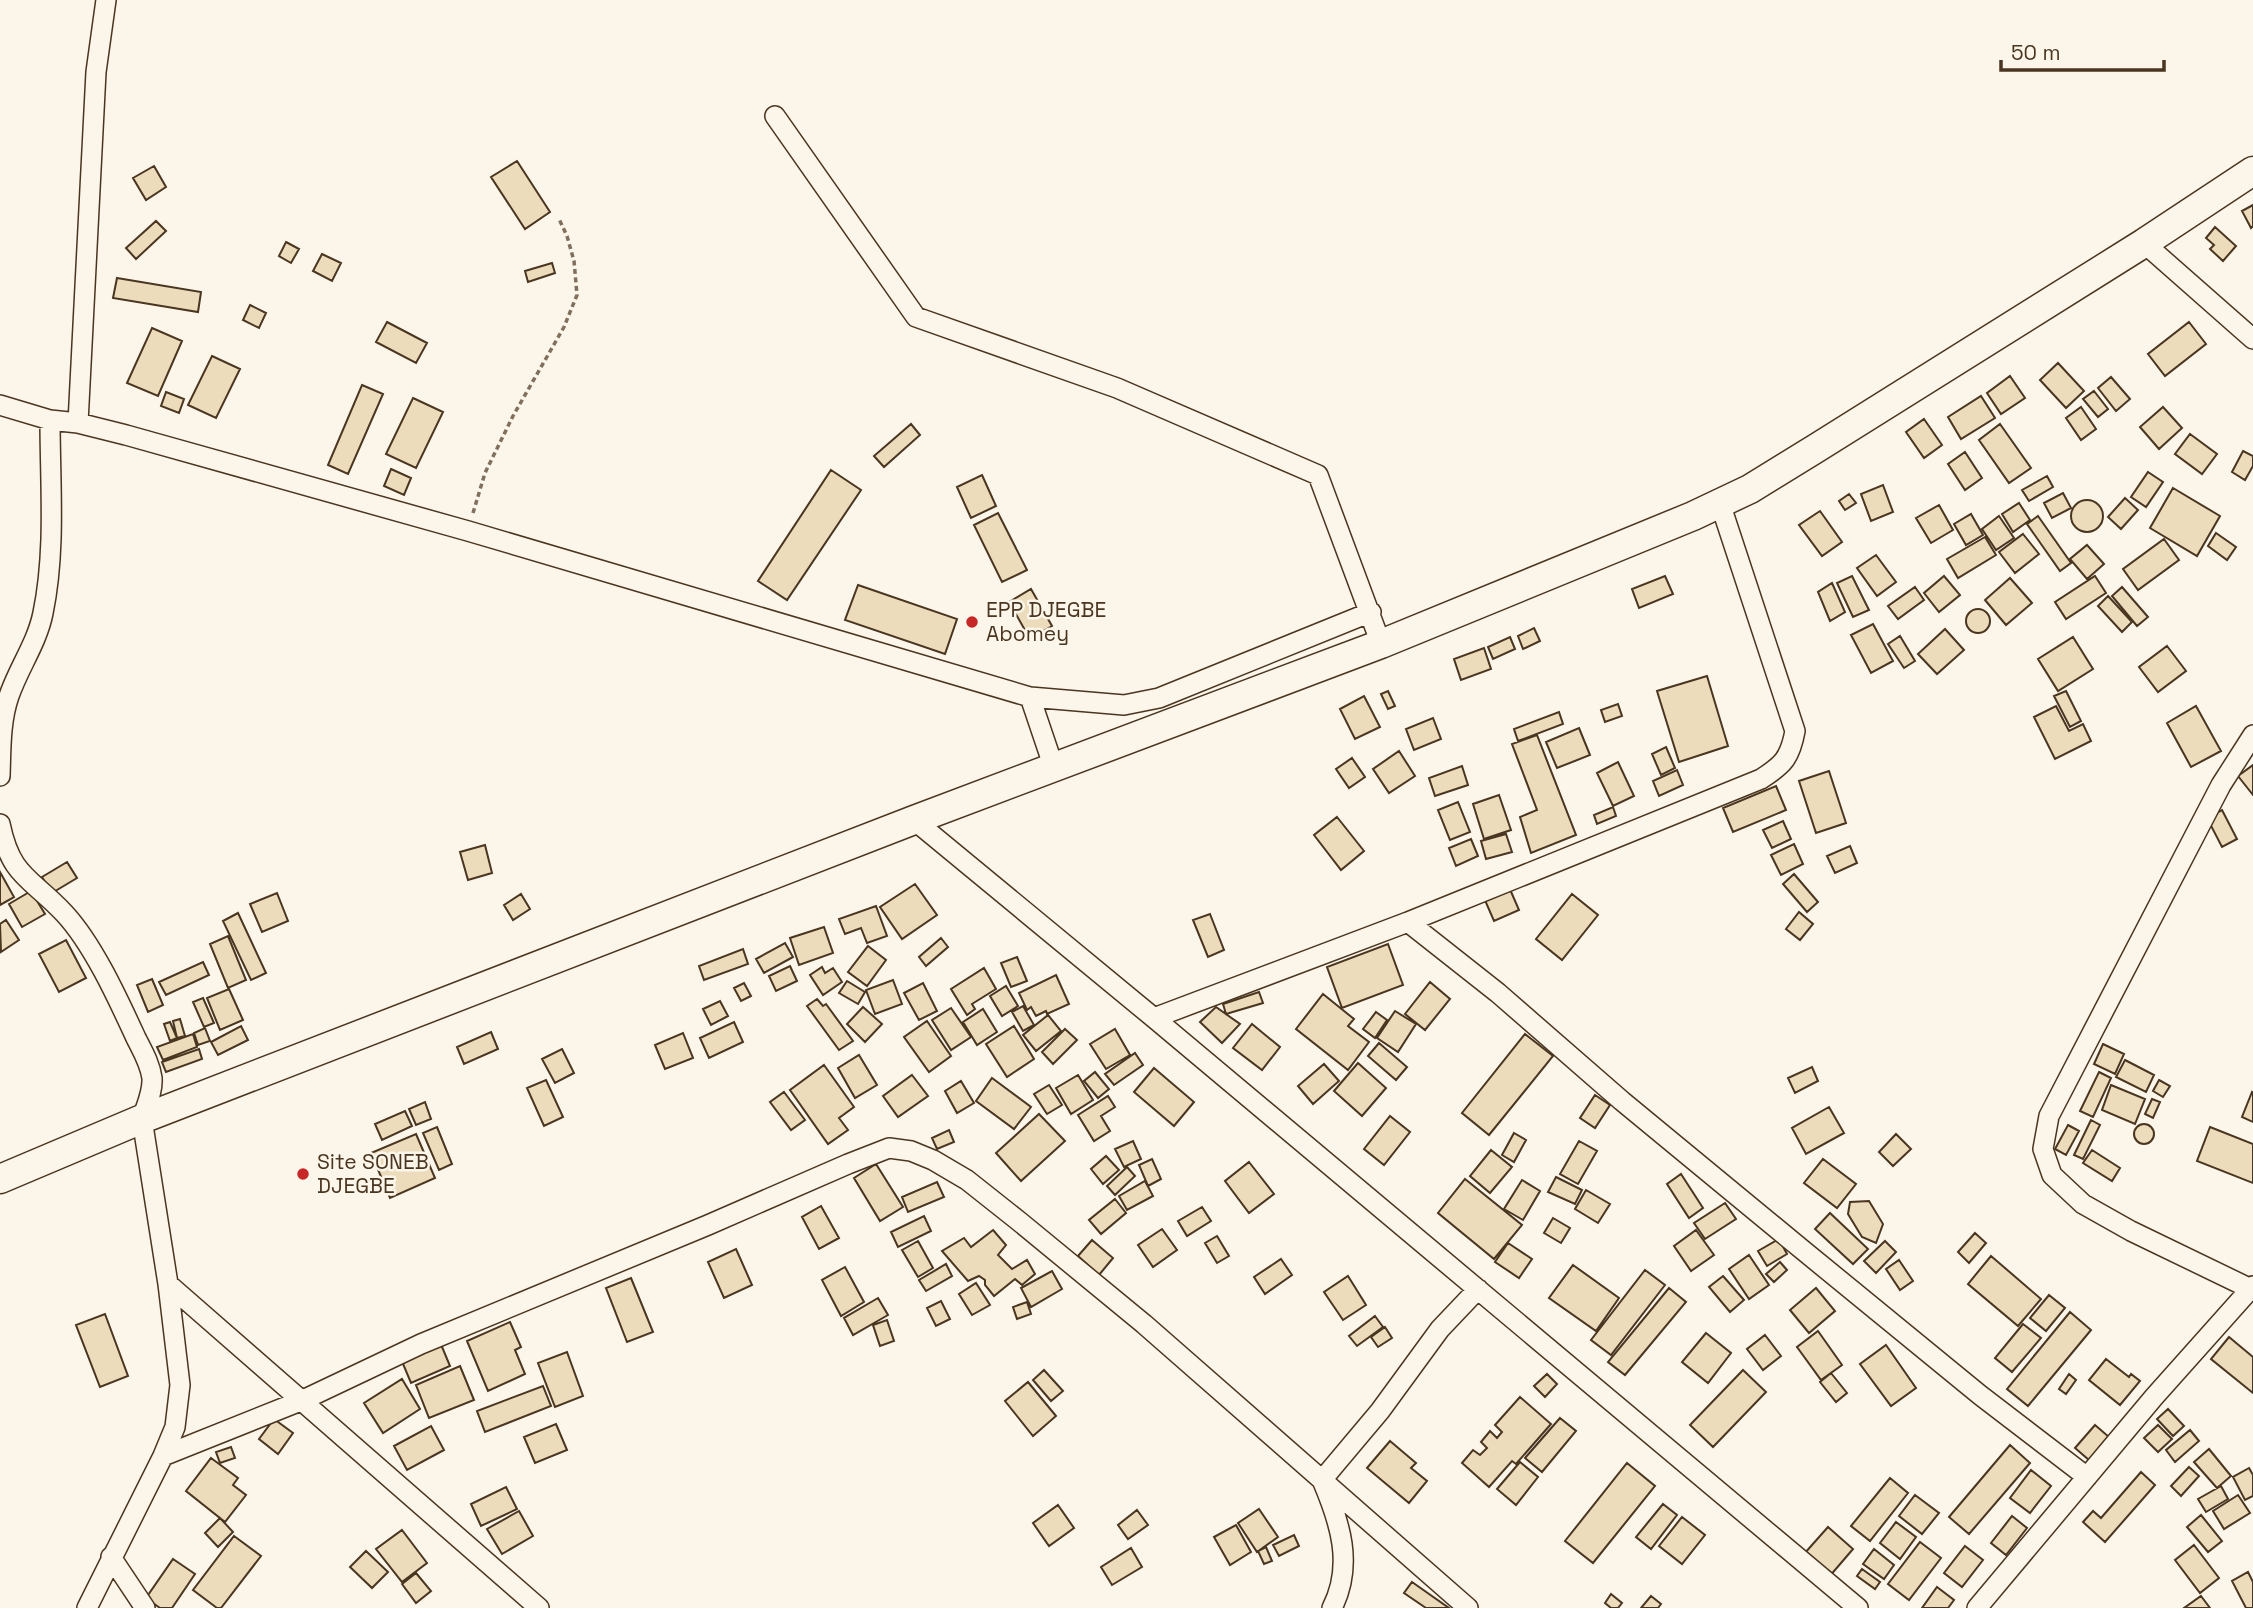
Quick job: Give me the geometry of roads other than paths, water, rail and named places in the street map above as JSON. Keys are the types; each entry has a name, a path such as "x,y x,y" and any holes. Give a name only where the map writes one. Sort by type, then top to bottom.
{"street":[{"path":"78,423 96,72 106,0"},
{"path":"775,116 916,317 1117,388 1318,475 1381,644"},
{"path":"0,1179 142,1119 914,820 1381,644 1720,503 1750,489 1804,456 2144,243 2253,171"},
{"path":"2144,243 2253,340"},
{"path":"0,405 50,420 78,423 468,531 1030,697 1124,705 1159,698 1371,612"},
{"path":"0,776 2,727 8,699 34,642 43,614 48,580 50,420"},
{"path":"1154,1018 1408,922 1761,779 1779,767 1791,752 1795,731 1720,503"},
{"path":"1030,697 1054,768"},
{"path":"1977,1608 2154,1397 2252,1287 2131,1231 2083,1204 2052,1175 2043,1149 2049,1116 2221,785 2253,735"},
{"path":"914,820 1858,1608"},
{"path":"0,824 4,844 16,867 63,912 83,937 123,1009 148,1063 152,1080 142,1119 168,1284 180,1385 175,1427 87,1608"},
{"path":"1408,922 1498,993 1622,1101 1980,1395 2087,1477"},
{"path":"163,1456 303,1401 421,1344 848,1164 889,1149 911,1151 933,1160 967,1180 1144,1324 1468,1608"},
{"path":"168,1284 539,1608"},
{"path":"1322,1480 1380,1411 1440,1329 1478,1289"},
{"path":"1322,1480 1336,1513 1344,1547 1343,1577 1332,1608"},
{"path":"111,1557 145,1608"}],"place":[{"name":"EPP DJEGBE Abomey","path":"972,622"},
{"name":"Site SONEB DJEGBE","path":"303,1174"}]}
